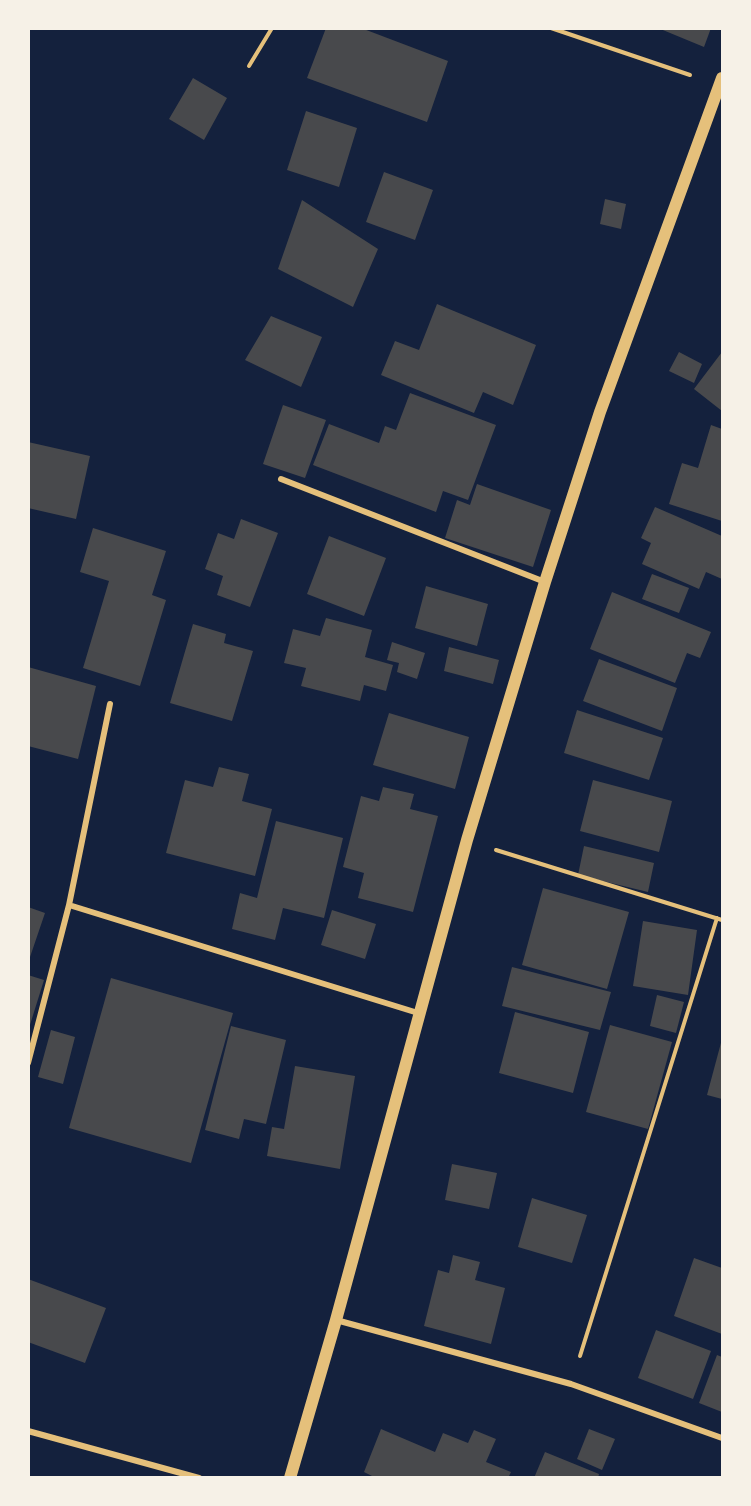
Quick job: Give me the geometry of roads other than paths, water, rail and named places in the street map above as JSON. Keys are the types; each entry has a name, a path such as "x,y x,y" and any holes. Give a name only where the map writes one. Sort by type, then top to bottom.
{"main road":[{"path":"290,1478 336,1320 467,840 545,582 600,412 721,81"}],"street":[{"path":"281,479 545,582"},
{"path":"28,1062 69,905 110,704"},
{"path":"69,905 418,1013"},
{"path":"336,1320 571,1384 723,1438"},
{"path":"28,1431 199,1478"}]}
